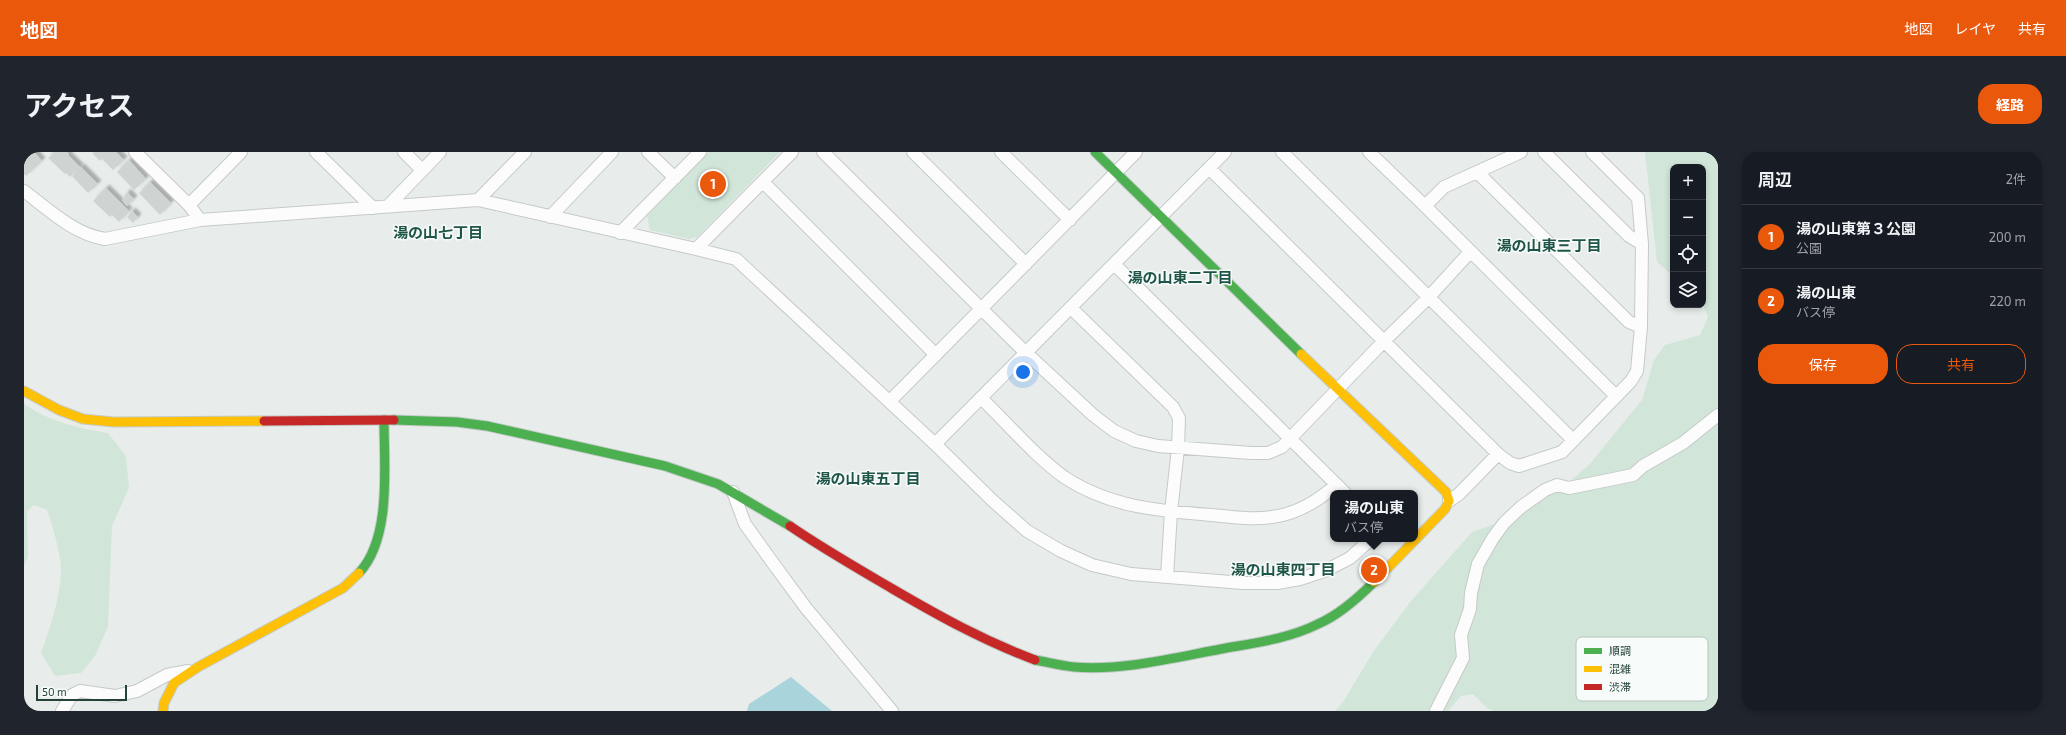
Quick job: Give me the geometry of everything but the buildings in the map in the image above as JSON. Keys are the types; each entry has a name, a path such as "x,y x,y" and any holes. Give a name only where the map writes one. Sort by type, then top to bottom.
{"street":[{"path":"135,152 189,204 200,220"},
{"path":"316,152 373,208"},
{"path":"404,152 422,170"},
{"path":"389,205 440,152"},
{"path":"478,200 525,152"},
{"path":"550,217 612,152"},
{"path":"648,152 675,178"},
{"path":"620,233 700,152"},
{"path":"696,250 792,152"},
{"path":"824,152 1025,352 1093,415 1114,431 1136,441 1158,446 1268,453 1282,447 1384,341 1428,298 1470,252"},
{"path":"913,152 1026,264"},
{"path":"1001,152 1070,220"},
{"path":"1095,152 1338,390 1446,492 1448,501 1445,509 1418,537"},
{"path":"890,401 1136,152"},
{"path":"935,444 1225,152"},
{"path":"1282,152 1573,440"},
{"path":"1369,152 1616,396"},
{"path":"1424,206 1444,187 1520,152"},
{"path":"1544,152 1629,236 1642,244"},
{"path":"1209,168 1498,454 1510,463 1519,466 1562,452 1631,382 1637,371 1642,327 1642,244 1638,198 1592,152"},
{"path":"189,204 234,154"},
{"path":"1478,172 1629,322 1642,327"},
{"path":"763,182 936,355"},
{"path":"24,192 78,230 105,239 200,220 373,208 389,205 478,200 736,259 890,401 993,501 1027,531 1061,551 1092,564 1131,574 1243,583 1277,583 1300,579 1327,570 1350,558 1368,542"},
{"path":"1114,264 1340,489"},
{"path":"1071,308 1173,407 1179,418 1178,448 1171,512 1167,577"},
{"path":"24,391 58,410 83,419 114,422 384,420 457,422 487,426 665,466 718,484 733,492 776,517 816,544 966,631 997,646 1035,660 1073,667 1104,667 1160,660 1285,637 1319,624 1340,611 1378,579 1413,542"},
{"path":"981,398 1042,457 1064,476 1105,499 1127,505 1171,512 1247,518 1272,517 1310,505 1330,494"},
{"path":"1436,711 1463,658 1461,635 1470,609 1471,593 1478,564 1493,538 1504,523 1521,507 1545,490 1557,485 1569,488 1633,475 1643,466 1683,443 1718,415"},
{"path":"163,711 164,703 174,683 192,670 344,588 362,570 374,552 380,527 384,420"},
{"path":"1448,501 1459,494 1498,454"},
{"path":"733,492 745,524 770,559 806,608 892,711"},
{"path":"62,711 72,696 80,691 115,696 137,691 167,675 192,670"}],"green space":[{"path":"708,152 780,152 697,237 689,239 650,230 647,216"},
{"path":"1645,152 1718,152 1718,711 1494,711 1487,708 1473,694 1461,696 1448,711 1335,711 1343,702 1373,652 1411,601 1472,532 1506,520 1543,499 1570,481 1589,465 1642,400 1654,360 1665,345 1700,335 1708,317 1704,308 1706,308 1706,164 1670,164 1670,273 1657,262"},
{"path":"24,404 54,420 86,429 108,433 126,456 129,488 112,526 108,627 95,656 81,673 55,676 41,653 57,603 61,565 47,510 34,505 27,511 28,557 24,566"}],"water":[{"path":"791,677 832,711 747,711 749,704"}],"traffic: fast":[{"path":"1095,152 1301,354"},
{"path":"359,573 370,558 377,541 381,521 385,479 384,420"},
{"path":"394,420 457,422 487,426 665,466 718,484 790,526"},
{"path":"1035,660 1074,667 1110,667 1148,663 1271,640 1307,629 1326,620 1348,606 1374,582"}],"traffic: slow":[{"path":"1301,354 1446,492 1449,501 1445,509 1418,537"},
{"path":"24,391 59,410 83,419 114,422 264,421"},
{"path":"1374,582 1413,542"},
{"path":"163,711 164,703 174,683 198,667 343,588 359,573"}],"traffic: jam":[{"path":"264,421 394,420"},
{"path":"790,526 814,542 944,618 979,636 1035,660"}],"place":[{"name":"湯の山東第３公園","path":"713,184"},
{"name":"湯の山東","path":"1374,570"}],"district":[{"name":"湯の山七丁目","path":"438,233"},
{"name":"湯の山東三丁目","path":"1549,246"},
{"name":"湯の山東二丁目","path":"1180,278"},
{"name":"湯の山東五丁目","path":"868,479"},
{"name":"湯の山東四丁目","path":"1283,570"}]}
